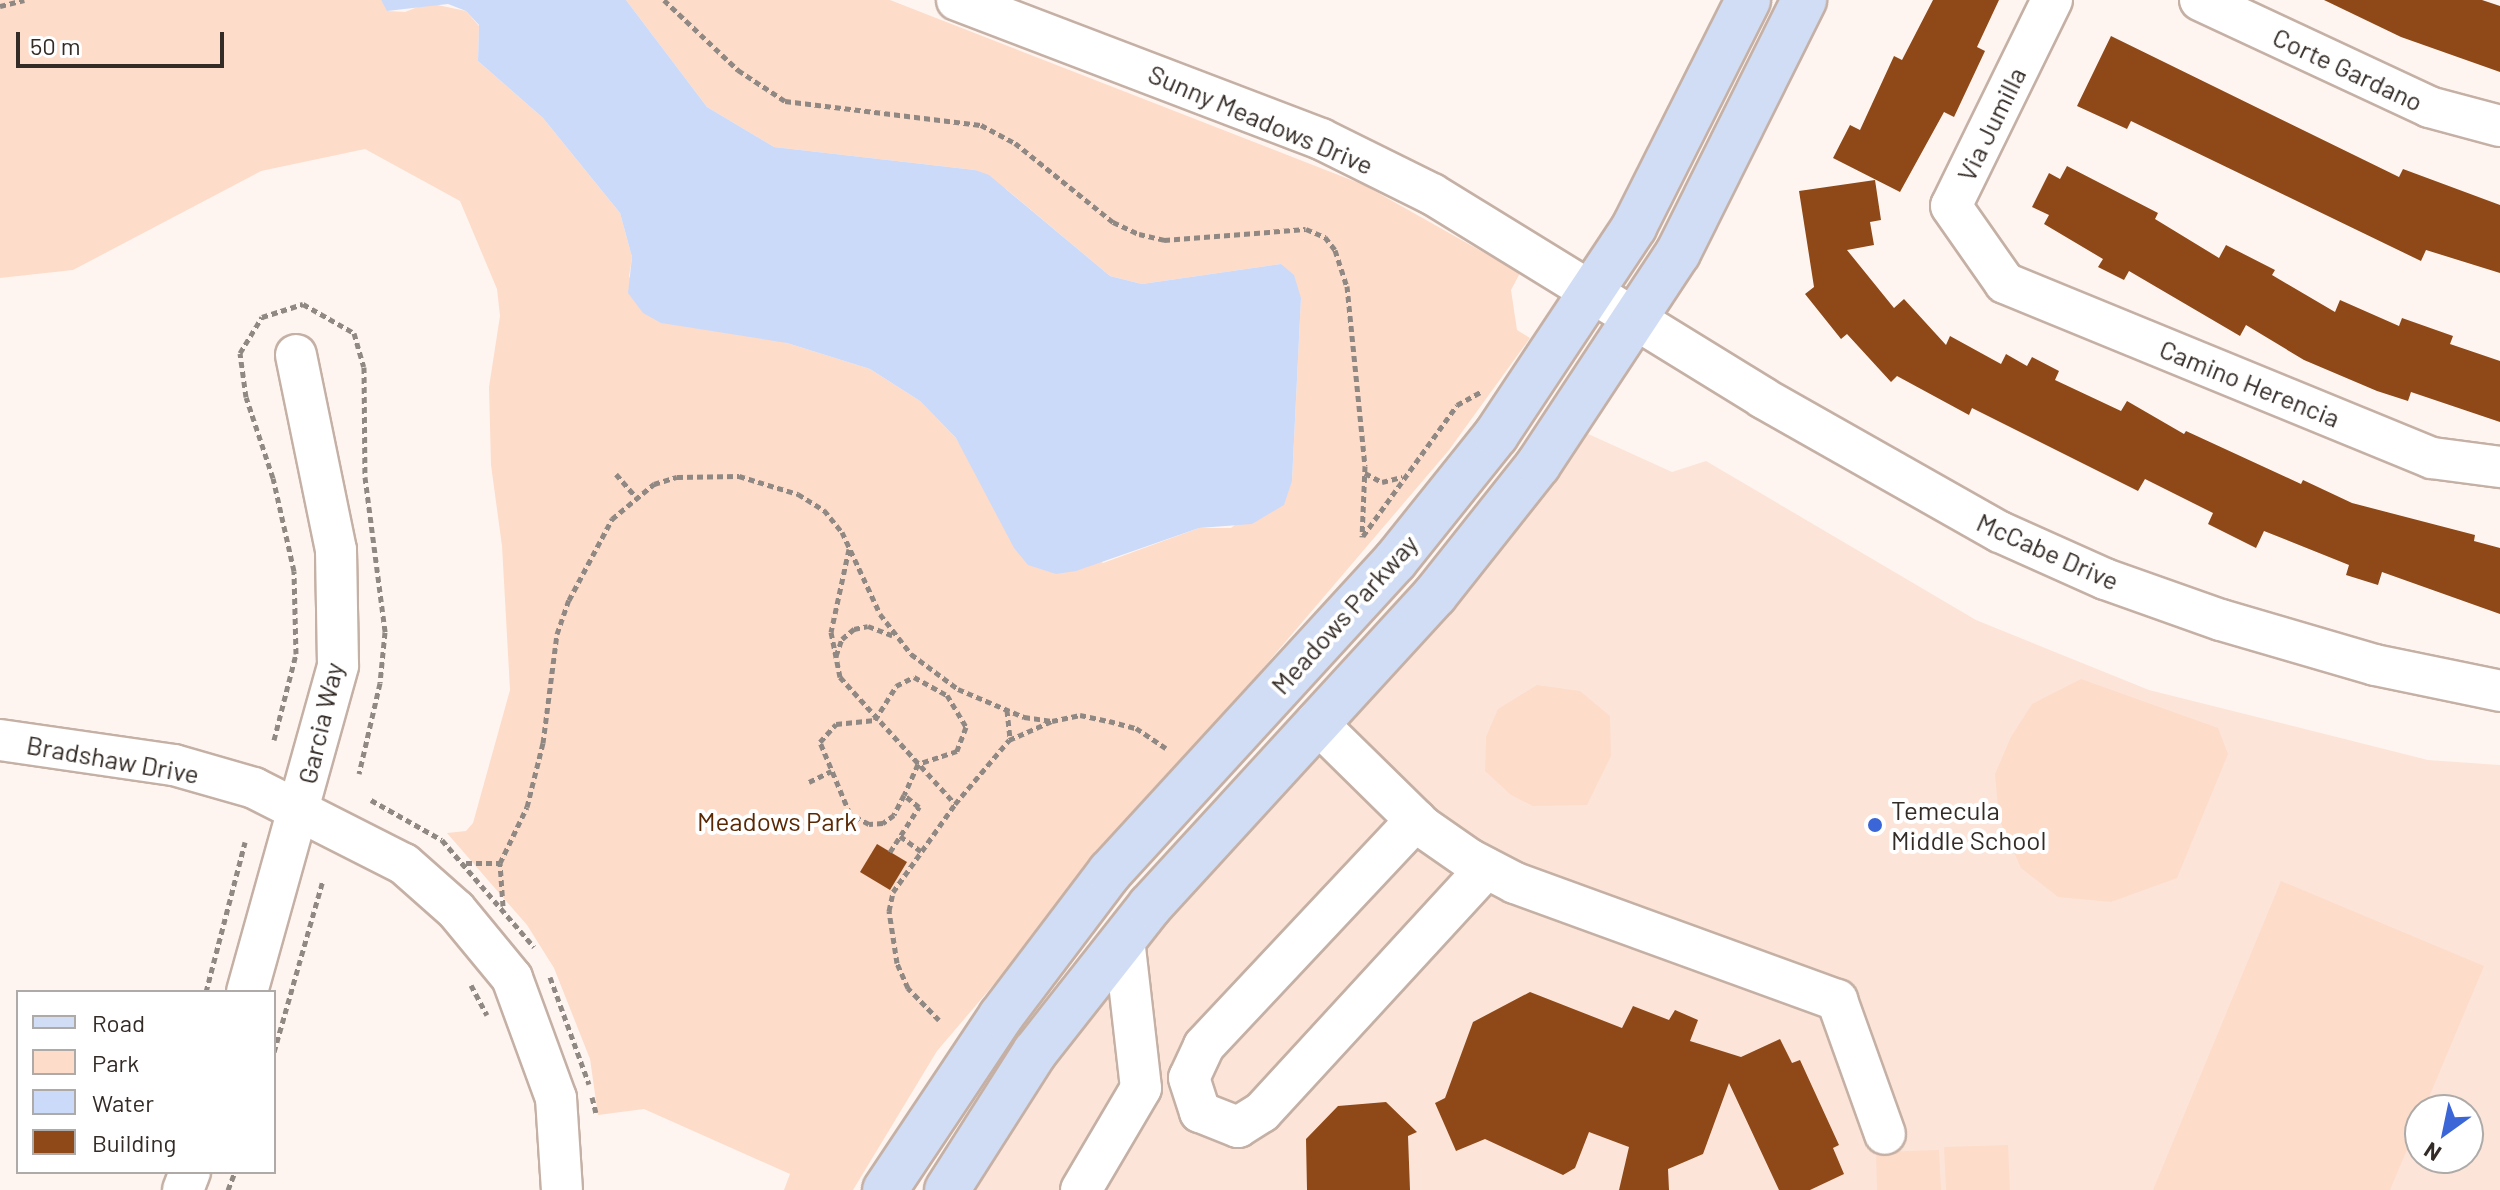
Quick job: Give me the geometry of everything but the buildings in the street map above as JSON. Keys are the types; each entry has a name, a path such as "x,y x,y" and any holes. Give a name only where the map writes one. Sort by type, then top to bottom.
{"main road":[{"name":"Meadows Parkway","path":"885,1190 1001,1016 1110,872 1395,561 1496,435 1634,227 1748,0"},
{"name":"Meadows Parkway","path":"947,1190 1035,1052 1124,939 1316,722 1435,595 1538,465 1678,253 1804,0"}],"street":[{"name":"Sunny Meadows Drive","path":"957,0 1321,139 1432,194 1634,319"},
{"name":"Via Jumilla","path":"2005,283 1951,206 2052,0"},
{"name":"Corte Gardano","path":"2200,0 2429,107 2500,126"},
{"name":"Camino Herencia","path":"2005,283 2432,458 2500,467"},
{"name":"McCabe Drive","path":"1634,319 1887,472 2000,532 2105,579 2375,665 2500,691"},
{"name":"Garcia Way","path":"248,990 338,665 336,550 296,355"},
{"path":"1316,722 1416,820 1486,868 1837,1000 1885,1134"},
{"name":"Bradshaw Drive","path":"0,740 174,765 254,788 299,807 404,864 456,910 512,978 556,1098 562,1190"},
{"path":"1416,820 1204,1046 1189,1078 1200,1112 1238,1127 1262,1112 1486,868"},
{"path":"1081,1190 1141,1088 1124,939"}],"path":[{"path":"0,6 24,0"},
{"path":"664,0 738,70 785,101 981,125 1015,143 1113,222 1139,234 1164,240 1306,229 1325,237 1335,250 1347,286 1365,473 1362,537 1457,405 1488,386"},
{"path":"1365,473 1382,482 1406,474"},
{"path":"616,474 636,497"},
{"path":"503,906 500,863 527,807 557,634 594,547 612,519 636,497 677,477 739,476 798,494 824,510 848,543 894,635"},
{"path":"848,543 850,558 831,632 840,677 875,720 955,804"},
{"path":"835,657 842,639 854,629 868,626 894,635 958,689 1007,709 1052,721"},
{"path":"914,677 947,695 966,727 964,741 957,751 918,764 894,815 869,824 850,814 820,742 832,726 875,720 902,681 914,677"},
{"path":"1007,709 1009,740"},
{"path":"939,1020 908,988 889,933 893,892 955,804 1009,740 1052,721 1080,715 1109,721 1136,728 1166,748"},
{"path":"809,782 832,771"},
{"path":"890,852 919,807 904,795"},
{"path":"900,836 921,851"},
{"path":"207,990 245,842"},
{"path":"466,863 500,863"},
{"path":"276,1045 323,880"},
{"path":"464,975 490,1020"}],"shaded area":[{"name":"Temecula Middle School","path":"1584,432 1672,472 1706,461 1976,620 2149,690 2428,760 2500,765 2500,1190 970,1190 1089,1011 1504,545"}],"green space":[{"name":"Meadows Park","path":"0,0 381,0 388,11 405,12 428,3 466,11 479,26 478,61 543,118 620,213 632,257 629,277 787,343 870,369 920,401 956,438 984,483 1103,563 1199,528 1231,528 1292,481 1301,298 1281,264 1142,284 1110,276 1006,189 975,170 774,147 707,107 626,0 890,0 1364,185 1520,273 1511,290 1517,330 1530,338 1449,450 937,1051 853,1190 784,1190 790,1174 644,1109 598,1115 590,1059 554,968 527,925 447,833 466,831 473,823 510,690 502,546 491,465 489,387 500,316 497,289 460,201 365,149 261,171 73,270 0,278"},
{"path":"2081,679 2218,728 2228,754 2177,878 2111,902 2058,897 2021,868 1999,819 1995,774 2011,737 2032,704"},
{"path":"1537,685 1580,691 1610,716 1611,756 1587,805 1533,806 1511,795 1485,771 1486,737 1498,709"},
{"path":"2281,881 2484,966 2430,1094 2404,1094 2404,1157 2390,1190 2153,1190"},
{"path":"2008,1145 2010,1190 1946,1190 1944,1147"},
{"path":"1939,1150 1941,1190 1877,1190 1876,1152"}],"water":[{"path":"381,0 626,0 707,107 774,147 975,170 989,175 1110,276 1142,284 1281,264 1294,275 1301,298 1292,481 1284,505 1252,524 1199,528 1076,571 1056,574 1028,565 1014,548 956,438 920,401 870,369 787,343 661,323 643,313 628,293 632,257 620,213 543,118 478,61 479,25 466,11 448,4 387,11"}],"place":[{"name":"Temecula Middle School","path":"1875,825"}]}
